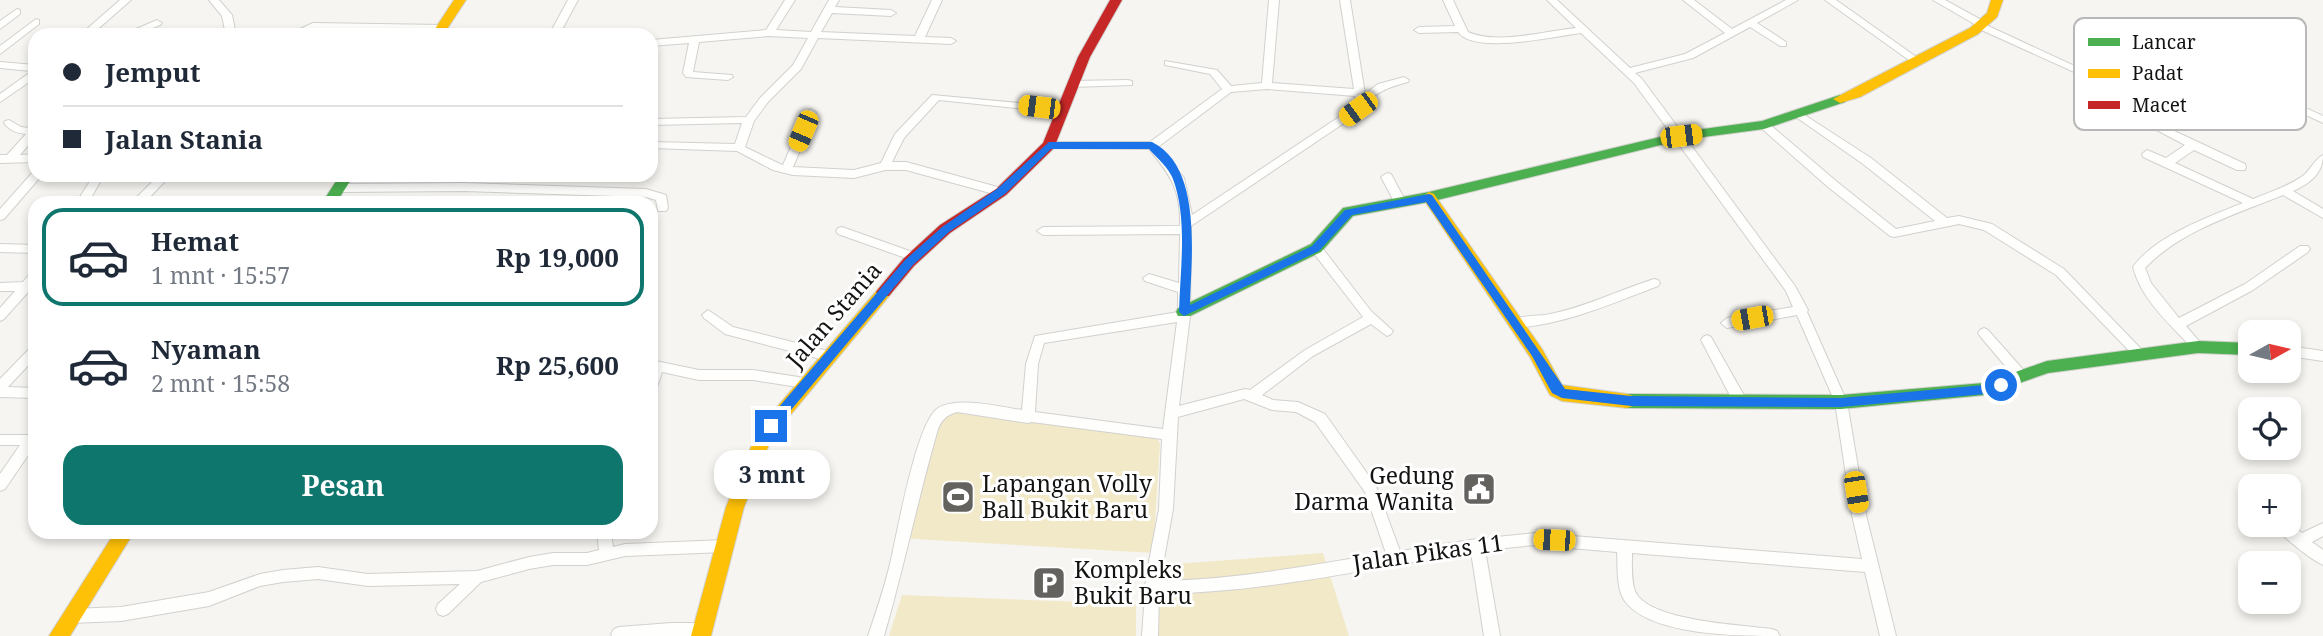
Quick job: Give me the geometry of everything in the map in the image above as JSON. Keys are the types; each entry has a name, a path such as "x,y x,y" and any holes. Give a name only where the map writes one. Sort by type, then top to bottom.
{"street":[{"path":"93,28 126,0"},
{"path":"214,0 227,15 230,28"},
{"path":"442,28 460,0"},
{"path":"558,28 573,0"},
{"path":"769,33 790,0"},
{"path":"919,39 937,0"},
{"name":"Jalan Stania","path":"701,633 724,546 760,443 781,411 914,257 946,229 1001,191 1049,145 1072,84 1116,0"},
{"path":"1266,86 1274,0"},
{"path":"1043,231 1185,227 1358,109 1360,97 1345,0"},
{"path":"1448,0 1464,34 1475,40 1538,37 1581,30"},
{"path":"1552,0 1581,30 1629,71 1681,136 1779,270 1802,310 1841,402 1871,566 1888,636"},
{"path":"1688,0 1730,32"},
{"path":"1629,71 1689,56 1793,0"},
{"path":"1830,0 1917,61"},
{"path":"1938,0 1981,25 2074,68"},
{"path":"1028,418 1032,364 1039,339 1184,314 1316,248 1348,212 1429,198 1681,136 1764,125 1800,115 1855,94 1981,25 1993,14 1997,0"},
{"path":"739,148 749,120 764,100 797,67 831,5 891,13"},
{"path":"0,26 17,12"},
{"path":"29,28 36,22"},
{"path":"1749,22 1783,44"},
{"path":"144,28 157,23"},
{"path":"0,51 28,28"},
{"path":"308,28 355,28"},
{"path":"1419,30 1461,29"},
{"path":"658,42 769,33 951,41"},
{"path":"695,39 688,73 728,77"},
{"path":"1168,63 1213,72 1228,89"},
{"path":"0,65 28,70"},
{"path":"0,99 28,77"},
{"path":"1049,145 1152,145 1228,89 1266,86 1360,97 1382,86 1404,80"},
{"path":"1072,84 1128,83"},
{"path":"885,166 900,135 936,96 1063,110"},
{"path":"786,170 811,112"},
{"path":"2306,112 2323,120"},
{"path":"1800,115 1867,161 1944,222"},
{"path":"658,122 749,120"},
{"path":"9,123 18,130 28,131"},
{"path":"1764,125 1894,233 1944,222 1967,221 1988,227 2052,267 2141,356"},
{"path":"2164,130 2241,167"},
{"path":"5,159 28,138"},
{"path":"658,145 739,148 786,170 854,174 885,166 914,167 1001,191"},
{"path":"1150,636 1152,596 1166,509 1175,373 1184,314 1185,227 1184,198 1178,178 1152,145"},
{"path":"2167,163 2193,145"},
{"path":"2147,154 2253,203"},
{"path":"5,159 28,158"},
{"path":"2198,347 2150,290 2139,274 2139,267 2156,252 2181,237 2284,191 2311,175 2323,159"},
{"path":"1387,177 1399,202"},
{"path":"0,216 31,182"},
{"path":"144,196 159,182"},
{"path":"363,182 586,196"},
{"path":"2284,191 2323,214"},
{"path":"619,196 656,194 664,201 662,208"},
{"path":"1429,198 1515,323 1556,390 1562,394 1631,401 1841,402 1985,389 2047,367 2198,347 2238,349"},
{"path":"842,231 914,257"},
{"path":"0,248 28,249"},
{"path":"1316,248 1372,318 1387,331"},
{"path":"2179,324 2249,288 2304,249"},
{"path":"1149,278 1184,289"},
{"path":"1515,323 1572,312 1654,283"},
{"path":"0,287 28,287"},
{"path":"0,316 28,289"},
{"path":"1727,323 1802,310"},
{"path":"708,315 729,331 828,355"},
{"path":"1253,395 1308,353 1372,318"},
{"path":"1984,333 2022,377"},
{"path":"1707,340 1741,403"},
{"path":"2301,353 2323,356"},
{"path":"0,389 28,358"},
{"path":"21,365 28,365"},
{"path":"658,367 699,375 753,374 805,383"},
{"path":"0,389 28,392"},
{"path":"1173,413 1245,394 1272,405 1310,411 1320,418 1371,490 1395,558"},
{"path":"876,636 893,578 911,497 936,418 944,411 957,407 1169,435"},
{"path":"0,439 28,440"},
{"path":"0,485 28,447"},
{"path":"2300,541 2323,529"},
{"path":"2295,537 2323,559"},
{"path":"59,636 120,539"},
{"path":"605,539 606,554"},
{"name":"Jalan Pikas 11","path":"1152,596 1477,545 1535,539 1871,566"},
{"path":"1477,545 1492,636"},
{"path":"71,616 121,614 209,599 260,580 283,576 318,573 368,580 477,577 553,559 587,559 606,554 724,546"},
{"path":"1624,546 1629,594 1643,611 1676,622 1772,636"},
{"path":"443,609 477,577"},
{"path":"619,634 648,634 684,628 701,633"}],"shaded area":[{"path":"939,410 1157,438 1160,444 1153,553 898,538"},
{"path":"1323,553 1349,636 1158,636 1162,565"},
{"path":"902,595 1136,604 1136,636 889,636"}],"traffic: fast":[{"path":"1184,312 1316,248 1348,212 1429,197 1681,136 1764,125 1840,99"},
{"path":"334,196 342,182"},
{"path":"1627,401 1841,402 1985,389 2047,367 2198,347 2238,349"}],"traffic: slow":[{"path":"442,28 460,0"},
{"path":"1840,99 1855,94 1974,31 1993,14 1997,0"},
{"path":"1429,197 1536,353 1556,390 1562,394 1627,401"},
{"path":"701,636 735,507 765,433 884,292"},
{"path":"59,636 121,539"}],"traffic: jam":[{"path":"884,292 909,262 945,229 1001,192 1049,145 1084,57 1116,0"}],"place":[{"name":"Gedung Darma Wanita","path":"1479,489"},
{"name":"Lapangan Volly Ball Bukit Baru","path":"958,497"},
{"name":"Kompleks Bukit Baru","path":"1049,583"}],"route":[{"path":"771,426 909,262 946,229 1001,191 1049,145 1152,145 1173,169 1184,198 1186,215 1184,312 1316,248 1348,212 1429,198 1536,353 1556,390 1562,394 1631,401 1841,402 1985,389 2001,385"}]}
